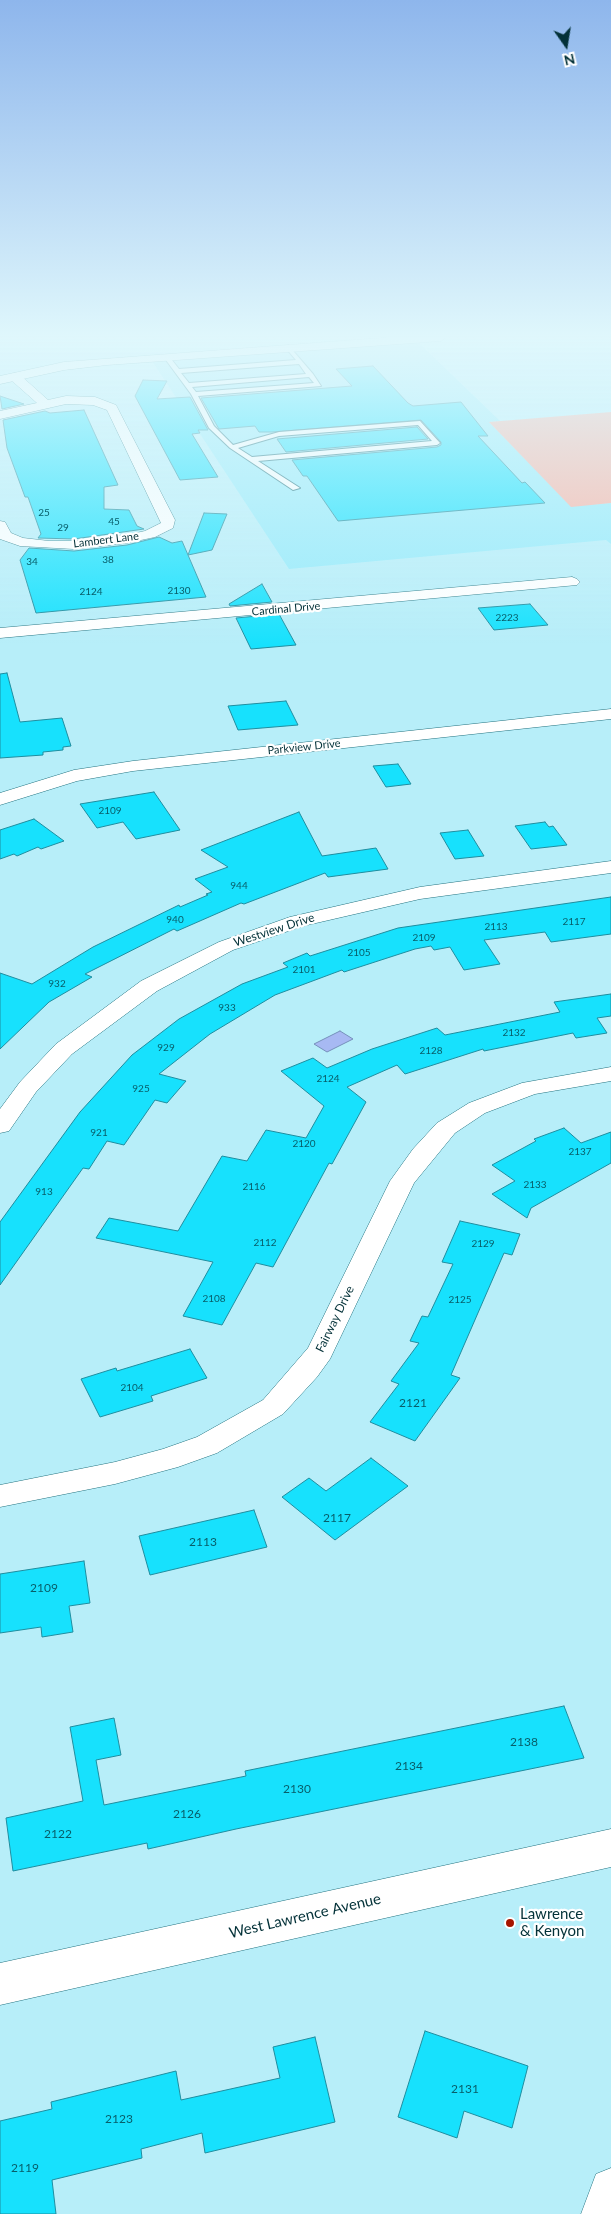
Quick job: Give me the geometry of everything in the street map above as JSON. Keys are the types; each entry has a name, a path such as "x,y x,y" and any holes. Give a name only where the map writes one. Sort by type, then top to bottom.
{"street":[{"name":"Lambert Lane","path":"0,525 5,536 12,539 49,545 127,539 150,534 168,525 168,520 128,440"},
{"name":"Cardinal Drive","path":"0,634 572,582"},
{"name":"Parkview Drive","path":"0,799 74,776 133,766 611,714"},
{"name":"Westview Drive","path":"0,1126 28,1087 64,1049 149,986 226,946 297,921 420,893 611,867"},
{"name":"Fairway Drive","path":"0,1496 115,1473 168,1459 207,1446 272,1407 307,1370 320,1352 402,1181 422,1154 446,1128 477,1108 530,1088 611,1074"},
{"name":"West Lawrence Avenue","path":"0,1984 611,1848"},
{"path":"602,2214 611,2189"}],"lane":[{"path":"225,440 232,447 296,488"},
{"path":"232,447 257,440"},
{"path":"253,459 437,443 435,440"}],"shaded area":[{"path":"204,440 507,440 571,506 611,503 611,544 606,540 289,569"},
{"path":"507,440 611,440 611,503 571,507"},
{"path":"340,1031 353,1039 327,1052 314,1044"}],"building":[{"path":"6,440 98,440 118,485 104,487 104,509 129,510 137,526 144,529 74,539 38,538 41,534 28,497 25,497"},
{"path":"159,440 196,440 218,477 180,480"},
{"path":"278,440 414,440 286,452"},
{"path":"439,440 482,440 522,483 525,482 545,503 338,521 307,476 303,476 292,460 437,447 441,445"},
{"path":"204,513 227,514 212,550 188,555"},
{"path":"159,537 172,543 182,541 206,597 36,613 20,560 29,548 74,551 127,545"},
{"path":"262,584 272,602 230,606 229,604"},
{"path":"530,604 548,625 494,630 478,608"},
{"path":"279,614 296,645 251,649 236,618"},
{"path":"7,673 20,722 62,718 71,746 63,747 63,750 43,752 43,755 0,758 0,674"},
{"path":"286,701 298,725 238,730 228,706"},
{"path":"398,764 411,784 386,787 373,766"},
{"path":"154,792 180,830 136,839 123,822 97,828 80,804"},
{"path":"299,812 322,856 376,848 388,869 328,877 325,873 244,904 241,903 177,931 174,929 85,974 92,977 49,1002 0,1049 0,973 32,984 93,947 179,905 180,907 208,895 206,894 212,892 195,879 228,867 201,850"},
{"path":"34,819 64,841 41,849 38,847 17,856 14,854 0,859 0,830"},
{"path":"545,822 549,827 553,826 567,845 531,849 515,826"},
{"path":"468,830 484,856 455,859 440,833"},
{"path":"611,897 611,934 551,942 545,932 484,940 500,964 464,970 450,947 434,950 431,946 415,949 344,972 342,970 275,995 210,1034 159,1074 186,1081 167,1103 155,1100 124,1145 107,1141 89,1169 83,1168 0,1285 0,1222 80,1112 132,1055 179,1019 242,984 288,967 283,963 307,953 310,956 398,928"},
{"path":"611,994 611,1016 597,1018 607,1033 576,1038 573,1033 484,1051 483,1049 405,1074 397,1065 347,1087 366,1102 332,1164 329,1163 273,1267 256,1263 222,1325 183,1316 213,1262 96,1238 109,1218 178,1231 222,1156 247,1161 266,1130 306,1138 324,1106 281,1071 313,1058 327,1068 372,1049 437,1028 445,1035 560,1012 554,1002"},
{"path":"564,1128 581,1143 611,1132 611,1163 531,1208 527,1218 492,1194 515,1181 492,1165 536,1141 534,1139"},
{"path":"460,1221 520,1234 512,1255 504,1253 451,1375 460,1378 415,1441 370,1422 399,1384 391,1381 419,1343 410,1341 422,1316 428,1317 453,1264 442,1262"},
{"path":"190,1349 207,1378 151,1396 153,1401 100,1417 81,1379 116,1368 117,1371"},
{"path":"371,1458 408,1486 335,1540 282,1497 309,1478 326,1491"},
{"path":"254,1510 267,1547 150,1575 139,1536"},
{"path":"84,1561 90,1603 69,1606 73,1632 42,1637 41,1627 0,1633 0,1574"},
{"path":"564,1706 584,1758 236,1829 148,1849 147,1843 13,1871 6,1818 83,1801 70,1727 114,1718 121,1755 96,1760 104,1805 246,1776 245,1771"},
{"path":"425,2031 528,2066 512,2128 464,2111 457,2138 398,2117"},
{"path":"315,2037 335,2122 205,2153 202,2133 141,2149 142,2158 52,2180 56,2214 0,2214 0,2121 52,2109 51,2102 176,2071 181,2100 280,2078 273,2047"}],"place":[{"name":"Lawrence & Kenyon","path":"510,1923"}]}
